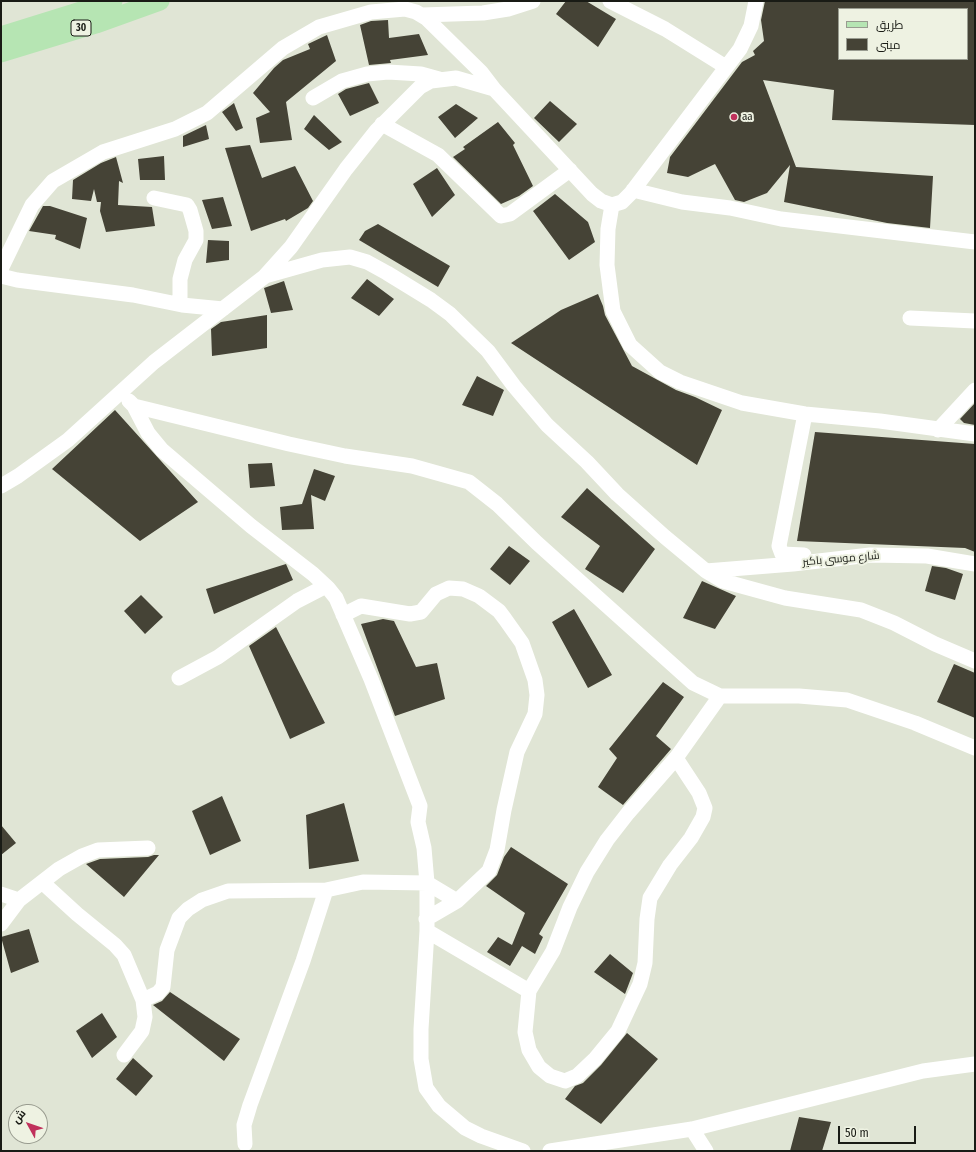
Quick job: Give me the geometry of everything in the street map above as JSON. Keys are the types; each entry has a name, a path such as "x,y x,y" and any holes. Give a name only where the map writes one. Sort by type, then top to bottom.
{"main road":[{"name":"30","path":"1,36 114,1"},
{"name":"30","path":"1,53 96,24 160,1"}],"street":[{"path":"422,15 502,10 533,1"},
{"path":"610,1 664,29 726,67"},
{"path":"1,268 32,205 52,181 103,152 174,129 207,113 283,48 319,27 371,12 396,9 405,9 426,18 481,72 494,89 592,194 601,201 612,205 622,202 633,190 740,48 748,32 756,1"},
{"path":"313,98 342,81 367,74 388,72 421,74 439,79"},
{"path":"1,486 62,444 154,362 264,277 291,247 346,169 382,124 420,87 431,81 439,79 456,78 494,89"},
{"path":"382,124 438,155 501,216 510,214 570,170"},
{"path":"633,190 682,202 730,208 782,219 975,242"},
{"path":"154,198 187,205 194,224 196,240 185,260 180,279 180,304"},
{"path":"612,205 608,229 607,265 613,311 630,345 660,372 680,382 742,403 805,414 880,421 975,434"},
{"path":"264,277 322,260 350,257 367,262 431,300 450,314 488,351 514,386 547,425 587,462 617,494 706,571 723,581 785,598 861,610 894,623 935,644 975,661"},
{"path":"1,276 17,280 133,295 180,304 223,309"},
{"path":"910,318 975,321"},
{"path":"938,430 975,390"},
{"path":"121,393 134,406 148,433 162,450 192,477 326,586 336,598 374,685 420,806 418,822 424,848 427,883 427,925 421,1029 421,1059 426,1088 440,1106 465,1128 481,1136 523,1151"},
{"path":"134,406 289,444 345,456 412,466 469,482 497,504 537,543 693,682 720,696 799,696 847,700 914,723 975,748"},
{"path":"805,414 779,546 782,554 819,555 834,558"},
{"name":"شارع موسى باكير","path":"706,571 870,555 927,556 975,564"},
{"path":"179,678 218,657 297,601 326,586"},
{"path":"343,615 361,606 410,614 421,612 436,594 448,588 463,589 479,596 499,611 522,643 535,680 537,695 535,714 517,752 497,850 489,871 457,901 427,925"},
{"path":"676,758 699,793 705,808 703,817 691,838 670,865 650,898 646,919 645,963 640,984 618,1031 595,1059 577,1076 566,1081 550,1076 540,1067 529,1050 525,1032 529,991 553,951 570,907 587,872 607,840 628,813 676,758 720,696"},
{"path":"1,924 19,900 76,859 98,850 148,848"},
{"path":"42,882 77,914 115,945 124,955 143,1000 145,1017 142,1031 124,1055"},
{"path":"143,1000 158,993 163,987 167,950 179,918 192,906 202,900 228,891 326,890 363,882 427,883 457,901"},
{"path":"245,1144 244,1125 248,1110 303,961 326,890"},
{"path":"1,894 19,900"},
{"path":"427,925 529,991"},
{"path":"550,1151 692,1129 924,1071 975,1064"},
{"path":"692,1129 706,1151"}],"building":[{"path":"566,1 586,1 616,19 598,47 556,14"},
{"path":"765,1 975,1 975,125 832,120 834,90 763,80 796,167 933,176 930,228 887,223 784,202 790,165 767,193 744,202 735,200 715,164 688,177 667,173 670,157 742,62 755,55 753,51 764,41 761,20"},
{"path":"388,20 389,38 419,34 428,55 390,60 391,63 369,65 360,25 371,21"},
{"path":"327,35 336,61 286,102 292,140 260,143 256,118 270,112 253,93 274,68 283,60 310,49 308,44"},
{"path":"369,83 379,103 350,116 338,94 346,89"},
{"path":"550,101 577,124 559,142 534,118"},
{"path":"234,103 243,128 236,131 222,112"},
{"path":"456,104 478,118 455,138 438,117"},
{"path":"314,115 342,142 329,150 304,129"},
{"path":"498,122 515,143 513,145 533,186 519,196 501,204 453,157 465,149 463,147"},
{"path":"206,125 209,139 183,147 183,136"},
{"path":"250,145 262,178 295,166 313,201 308,208 286,221 285,219 251,231 225,148"},
{"path":"164,156 165,180 140,180 138,159"},
{"path":"116,157 123,183 119,181 118,205 152,207 155,226 106,232 100,211 101,202 97,202 94,189 91,201 72,199 73,180 101,163"},
{"path":"437,168 455,195 432,217 413,184"},
{"path":"555,194 588,222 595,242 569,260 533,211"},
{"path":"223,197 232,226 212,229 202,200"},
{"path":"43,206 50,206 87,218 80,249 55,239 56,235 29,231"},
{"path":"378,224 450,266 438,287 359,240 365,231"},
{"path":"208,240 229,241 229,260 206,263"},
{"path":"367,279 394,299 379,316 351,298"},
{"path":"284,281 293,310 271,313 264,288"},
{"path":"598,294 605,315 632,366 676,390 722,410 697,465 511,343 561,310"},
{"path":"267,315 267,348 212,356 211,329 221,322"},
{"path":"477,376 504,390 493,416 462,405"},
{"path":"975,403 975,425 964,423 960,419"},
{"path":"115,410 198,502 140,541 52,469"},
{"path":"815,432 975,444 975,552 965,548 797,541"},
{"path":"272,463 275,486 250,488 248,464"},
{"path":"314,469 335,476 325,501 311,495 314,529 282,530 280,507 302,504"},
{"path":"587,488 655,549 623,593 585,569 600,546 561,517"},
{"path":"509,546 530,561 510,585 490,569"},
{"path":"286,564 293,580 214,614 206,589"},
{"path":"932,566 946,568 963,574 955,600 925,591"},
{"path":"702,581 736,596 715,629 683,618"},
{"path":"141,595 163,617 145,634 124,611"},
{"path":"574,609 612,675 588,688 552,622"},
{"path":"383,619 394,621 416,667 437,663 445,699 395,716 361,624"},
{"path":"276,627 325,723 290,739 249,646"},
{"path":"954,664 975,673 975,718 937,702"},
{"path":"663,682 684,697 656,736 671,749 623,805 598,787 617,758 609,749"},
{"path":"222,796 241,841 210,855 192,811"},
{"path":"344,803 359,861 309,869 306,815"},
{"path":"1,825 16,843 1,855"},
{"path":"511,847 568,884 539,934 543,937 535,954 522,946 510,966 487,952 498,937 512,945 525,913 486,886 497,875 504,857"},
{"path":"159,855 124,897 86,864 100,859 148,857"},
{"path":"29,929 39,962 11,973 1,937"},
{"path":"610,954 633,973 625,994 594,972"},
{"path":"170,992 240,1039 224,1061 153,1005 162,1001"},
{"path":"102,1013 117,1037 92,1058 76,1031"},
{"path":"627,1033 658,1059 601,1124 565,1099 575,1086 583,1083 601,1065"},
{"path":"133,1058 153,1076 136,1096 116,1079"},
{"path":"799,1117 831,1122 822,1151 790,1151"}],"place":[{"name":"aa","path":"734,117"}]}
